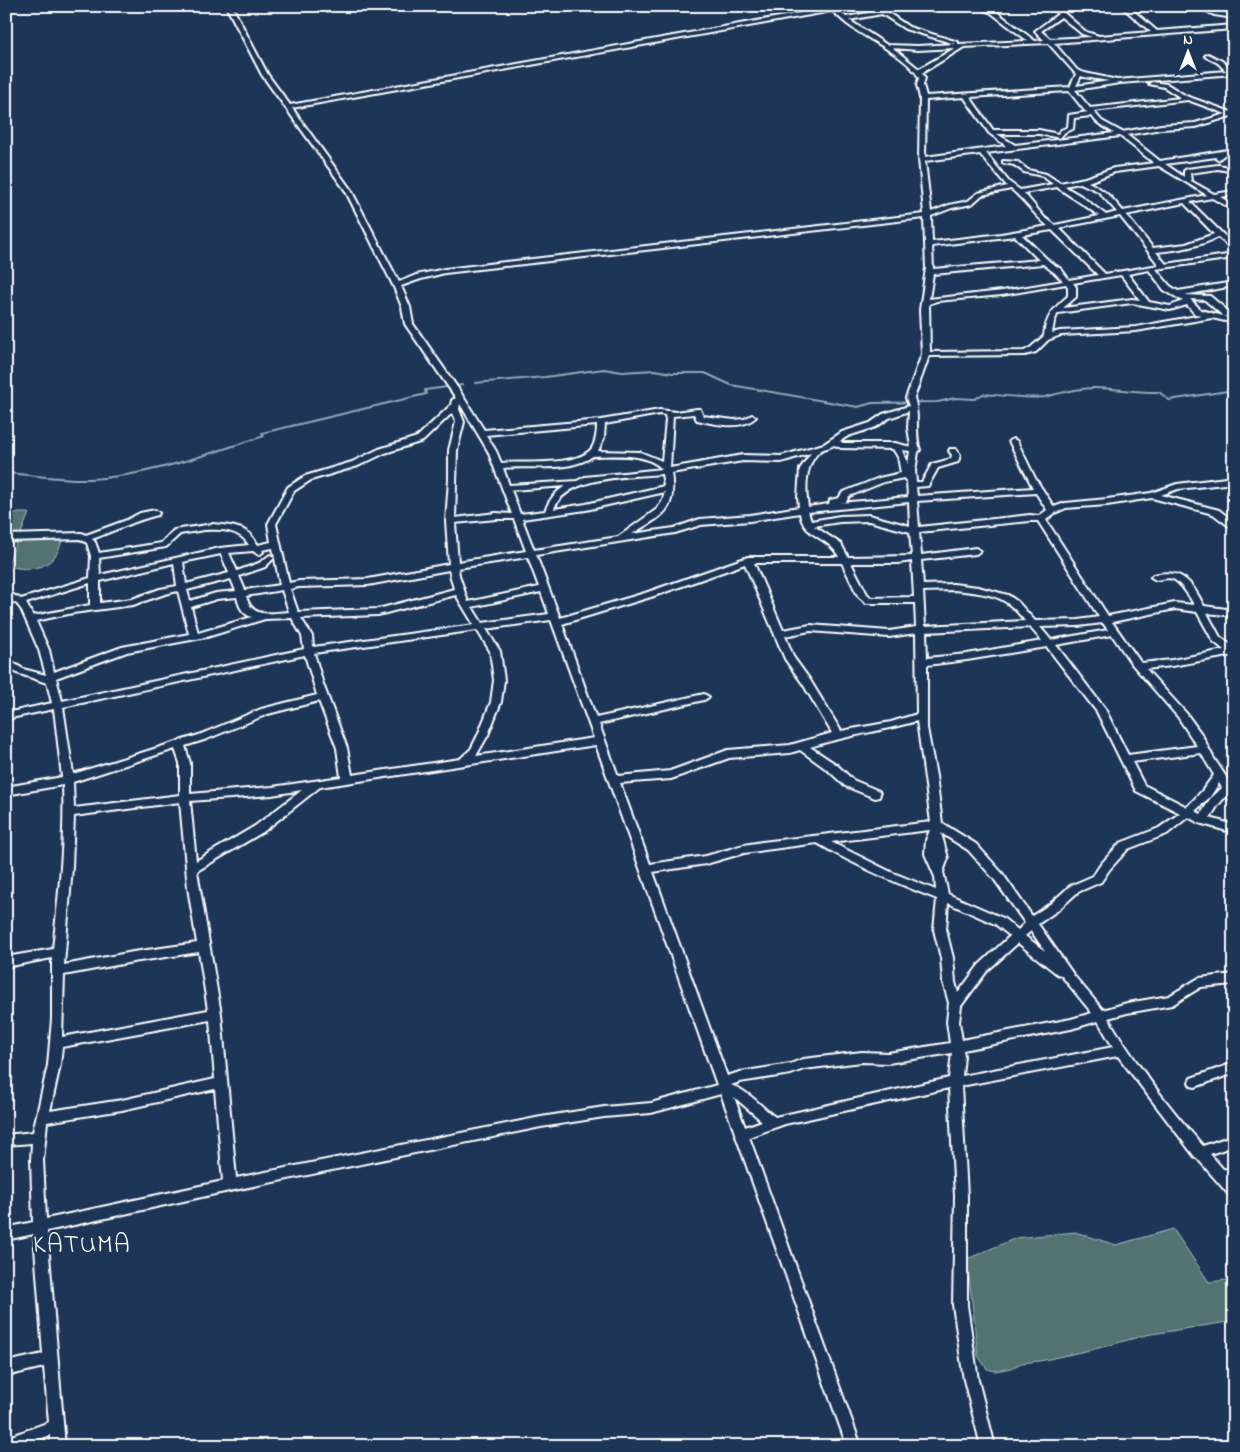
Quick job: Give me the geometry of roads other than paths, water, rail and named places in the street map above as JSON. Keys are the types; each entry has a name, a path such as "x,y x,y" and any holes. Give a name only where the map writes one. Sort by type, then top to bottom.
{"street":[{"path":"229,6 265,75 348,190 397,285 406,306 409,324 482,433 498,466 556,619 854,1446"},
{"path":"844,19 883,12 900,6"},
{"path":"976,6 992,11 1033,42"},
{"path":"1052,6 1084,33 1100,37"},
{"path":"1124,6 1157,34"},
{"path":"1200,6 1234,26"},
{"path":"288,107 831,8 844,19 887,46 919,72 922,78 920,86 923,98 922,159 928,215 929,272 924,310 926,354 914,382 912,428 916,450 910,481"},
{"path":"883,12 907,28 964,45"},
{"path":"1061,14 1038,31 1072,68 1079,73 1121,81 1165,85 1188,99 1233,114"},
{"path":"1216,14 1234,16"},
{"path":"887,46 918,48 1033,42 1157,34 1234,26"},
{"path":"919,72 964,45"},
{"path":"1208,56 1220,62 1232,72"},
{"path":"923,98 1072,88 1121,81 1232,72"},
{"path":"1079,73 1072,88 1073,93 1102,124 1121,134 1188,182 1234,208"},
{"path":"1132,81 1145,83"},
{"path":"966,95 991,132 1002,143 1017,147"},
{"path":"991,132 1039,132 1060,136 1063,131 1071,128 1072,116 1188,99"},
{"path":"922,159 1121,134 1161,127 1196,125 1233,114"},
{"path":"998,172 1017,147"},
{"path":"1018,192 1080,182 1114,170 1234,151"},
{"path":"982,152 1011,186 1103,276"},
{"path":"1219,167 1214,163 1222,154"},
{"path":"1005,162 1016,164 1029,172 1041,173 1079,197 1103,216"},
{"path":"1188,182 1187,171 1219,167 1234,170"},
{"path":"1080,182 1100,190 1164,266"},
{"path":"392,275 432,273 928,215 951,206 970,203 980,194 1011,186"},
{"path":"929,244 970,241 1017,234 1120,212 1234,193"},
{"path":"1185,201 1234,249"},
{"path":"1017,234 1045,262 1058,271 1072,288 1072,296 1055,311 1049,323 1048,336"},
{"path":"1150,250 1205,242 1219,234"},
{"path":"925,299 1002,293 1234,256"},
{"path":"929,272 1045,262"},
{"path":"1151,268 1163,283 1198,312 1234,321"},
{"path":"397,285 432,273"},
{"path":"1123,273 1146,303"},
{"path":"1055,311 1132,301 1170,308 1182,298 1234,284"},
{"path":"1182,298 1208,298 1230,313"},
{"path":"926,354 1025,353 1034,350 1048,336 1060,333 1136,329 1230,313"},
{"path":"454,389 455,406 460,422 453,450 450,521 453,566 458,591 495,651 500,686 483,735 475,751 463,762"},
{"path":"506,488 577,483 595,478 743,458 781,459 817,450 845,434 873,424 912,405"},
{"path":"347,779 342,748 322,696 305,631 294,614 279,563 272,524 286,498 295,487 311,476 355,464 382,451 420,439 435,422 446,416 455,406"},
{"path":"482,433 601,422 643,414 693,411 697,412 702,418 738,422 746,422 752,417"},
{"path":"622,538 660,512 667,502 670,488 666,469 671,432 670,413"},
{"path":"593,453 596,448 601,422"},
{"path":"835,441 841,446 895,445 916,450"},
{"path":"1013,441 1038,490 1052,511"},
{"path":"895,445 902,457 910,481 913,501 920,600 922,728 931,776 936,827 931,840 930,854 938,871 942,897 940,930 949,982 955,1003 953,1022 957,1047 955,1082 961,1196 960,1306 971,1380 988,1446"},
{"path":"817,450 804,469 803,510 807,524 811,529 834,542 863,596 870,601 920,600"},
{"path":"834,508 833,502 843,500 845,495 882,480 910,481 925,484 935,466 955,460 956,455 953,451"},
{"path":"498,466 511,464 540,465 579,459 593,453 642,454 655,459 666,469"},
{"path":"807,524 840,519 869,518 915,530 1030,518 1041,519 1052,511 1076,504 1107,502 1152,495 1177,487 1234,480"},
{"path":"548,513 556,498 577,483"},
{"path":"450,521 496,516 518,517 548,513 586,507 670,488"},
{"path":"187,605 216,596 318,582 355,584 675,530 700,522 743,519 887,501 913,501 1038,490"},
{"path":"1152,495 1216,512 1234,527"},
{"path":"85,538 155,512"},
{"path":"1041,519 1106,621 1139,666 1182,715 1234,798"},
{"path":"95,556 162,545 168,542 174,534 210,527 226,528 240,532 248,538 255,548 279,563"},
{"path":"6,538 82,536 91,542 95,556 95,606"},
{"path":"15,601 96,578 178,560 224,550 255,548 276,544"},
{"path":"224,550 247,610 255,615 378,612 458,591"},
{"path":"6,716 309,651 481,627 556,619 648,595 748,560 917,559 976,551"},
{"path":"31,619 95,606 133,602 155,593 200,585 258,567 270,558"},
{"path":"178,560 182,587 194,636"},
{"path":"748,560 790,659 807,682 838,735"},
{"path":"1156,577 1170,574 1177,577 1191,592 1203,610 1213,634 1233,651"},
{"path":"919,588 970,589 1005,597 1022,611 1049,643 1101,711 1140,788 1203,820 1234,829"},
{"path":"466,605 544,589"},
{"path":"6,594 31,619 44,650 58,705 67,780 69,813 67,879 58,952 56,1043 50,1085 38,1137 37,1180 42,1266 58,1446"},
{"path":"779,634 810,628 889,634 921,629 1106,621 1175,606 1234,614"},
{"path":"6,662 20,671 52,678 125,649 194,636 264,616"},
{"path":"922,662 967,657 1114,632"},
{"path":"1139,666 1172,663 1233,651"},
{"path":"6,791 67,780 223,730 265,711 322,696"},
{"path":"593,722 704,697"},
{"path":"613,780 671,775 728,754 785,750 838,735 891,725 922,716"},
{"path":"69,813 186,798 254,793 317,785 599,741"},
{"path":"179,745 185,763 191,868 215,1014 230,1185"},
{"path":"802,746 833,768 849,783 875,794"},
{"path":"1125,759 1204,749"},
{"path":"955,1003 959,1001 983,968 1032,924 1074,889 1098,879 1105,866 1124,846 1163,831 1188,812 1210,789 1219,776"},
{"path":"191,868 259,829 317,785"},
{"path":"1203,820 1214,802 1227,789"},
{"path":"645,869 706,860 744,849 936,827 965,842 1002,881 1071,980 1101,1016 1121,1050 1199,1153 1234,1191"},
{"path":"820,840 886,875 999,921 1071,980"},
{"path":"178,950 201,932"},
{"path":"58,971 204,946"},
{"path":"6,962 58,952"},
{"path":"6,1234 230,1185 541,1122 604,1112 651,1108 703,1096 740,1077 791,1069 803,1064 862,1057 888,1058 957,1047 976,1041 1036,1031 1172,1000 1199,983 1234,979"},
{"path":"56,1043 215,1014"},
{"path":"741,1135 773,1122 955,1082 1121,1050"},
{"path":"1195,1082 1234,1068"},
{"path":"42,1117 122,1105 220,1083"},
{"path":"723,1086 740,1094 757,1111 773,1122"},
{"path":"6,1140 38,1137"},
{"path":"1199,1153 1234,1140"},
{"path":"1219,1174 1234,1176"},
{"path":"6,1369 51,1359"},
{"path":"6,1445 56,1426"}],"waterway":[{"path":"475,383 545,377 604,369 622,372 655,370 672,373 705,373 731,385 858,407 872,403 938,402 955,398 975,399 983,394 1045,397 1088,388 1159,392 1169,400 1234,390"},
{"path":"6,473 80,479 134,474 200,457 264,436 262,433 426,394 425,390 462,385"}],"district":[{"name":"KATUMA","path":"82,1246"}]}
